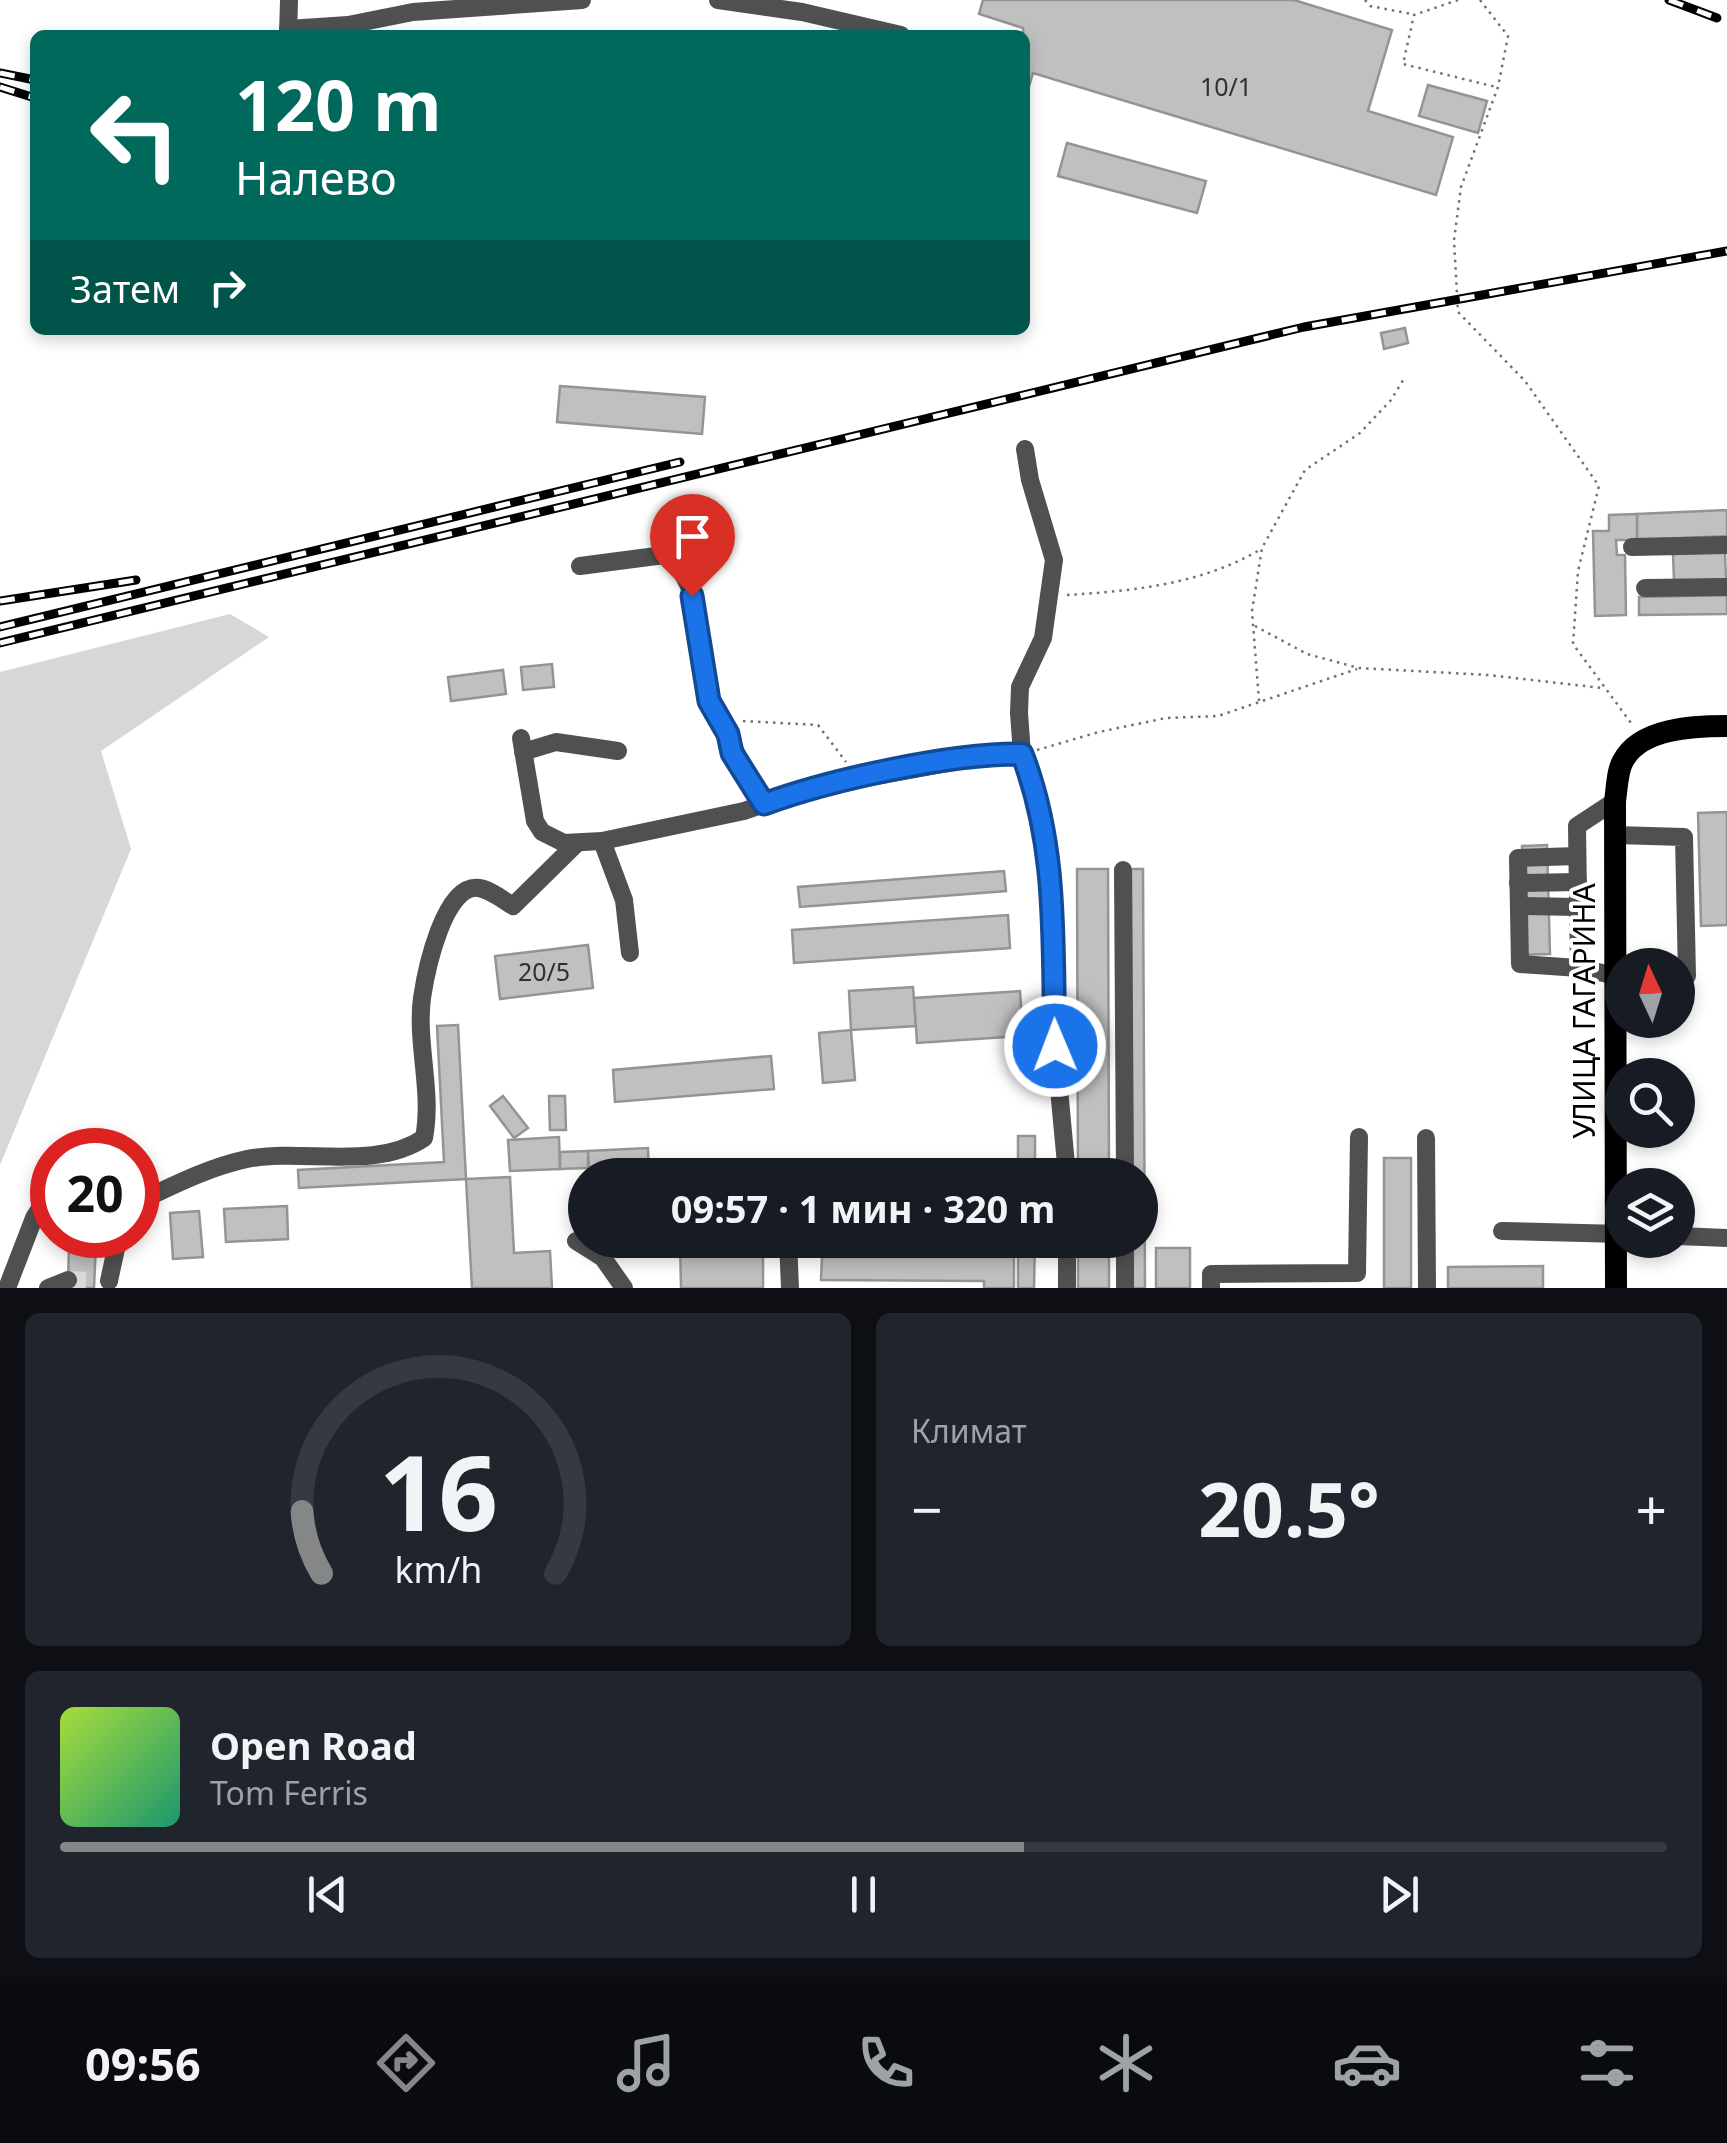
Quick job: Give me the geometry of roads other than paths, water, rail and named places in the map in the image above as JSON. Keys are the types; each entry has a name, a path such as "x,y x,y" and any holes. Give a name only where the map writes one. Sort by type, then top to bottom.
{"main road":[{"name":"УЛИЦА ГАГАРИНА","path":"1618,948 1614,801 1622,762 1640,742 1661,734 1727,726"},
{"name":"УЛИЦА ГАГАРИНА","path":"1619,1038 1619,1168"},
{"name":"УЛИЦА ГАГАРИНА","path":"1616,1288 1618,1258"}],"lane":[{"path":"288,30 289,0"},
{"path":"305,30 413,12 582,0"},
{"path":"718,0 802,12 879,30"},
{"path":"1025,449 1054,560 1044,638 1020,687 1022,754 1036,793 1051,865 1055,1046 1065,1158"},
{"path":"1632,547 1727,545"},
{"path":"580,566 664,555 676,562 692,596 709,701 728,734 732,753 764,804"},
{"path":"1645,588 1727,588"},
{"path":"618,751 556,742 522,745 533,811 542,832 576,844 602,842 860,778 996,754 1022,754"},
{"path":"1579,968 1577,826 1614,801"},
{"path":"1614,835 1684,837 1687,948"},
{"path":"602,842 624,900 630,953"},
{"path":"160,1192 249,1159 393,1151 424,1138 429,1110 422,1000 435,943 452,901 467,888 482,888 513,906 576,844"},
{"path":"1577,856 1518,858 1520,964 1605,974"},
{"path":"1123,870 1125,1158"},
{"path":"1518,883 1578,882"},
{"path":"1519,906 1578,906"},
{"path":"1211,1288 1211,1274 1358,1273 1359,1137"},
{"path":"1426,1138 1428,1288"},
{"path":"7,1288 30,1228"},
{"path":"1502,1230 1605,1233"},
{"path":"1695,1237 1727,1238"},
{"path":"104,1283 112,1258"},
{"path":"603,1258 624,1288"},
{"path":"789,1258 790,1288"},
{"path":"1066,1288 1067,1258"},
{"path":"1125,1258 1125,1288"},
{"path":"48,1288 68,1280"}],"tunnel":[{"path":"68,1280 95,1281"}],"railway":[{"path":"1669,0 1717,18"},
{"path":"0,73 30,79"},
{"path":"0,87 30,96"},
{"path":"0,643 1304,327 1727,251"},
{"path":"0,627 680,462"},
{"path":"0,601 136,580"}]}
